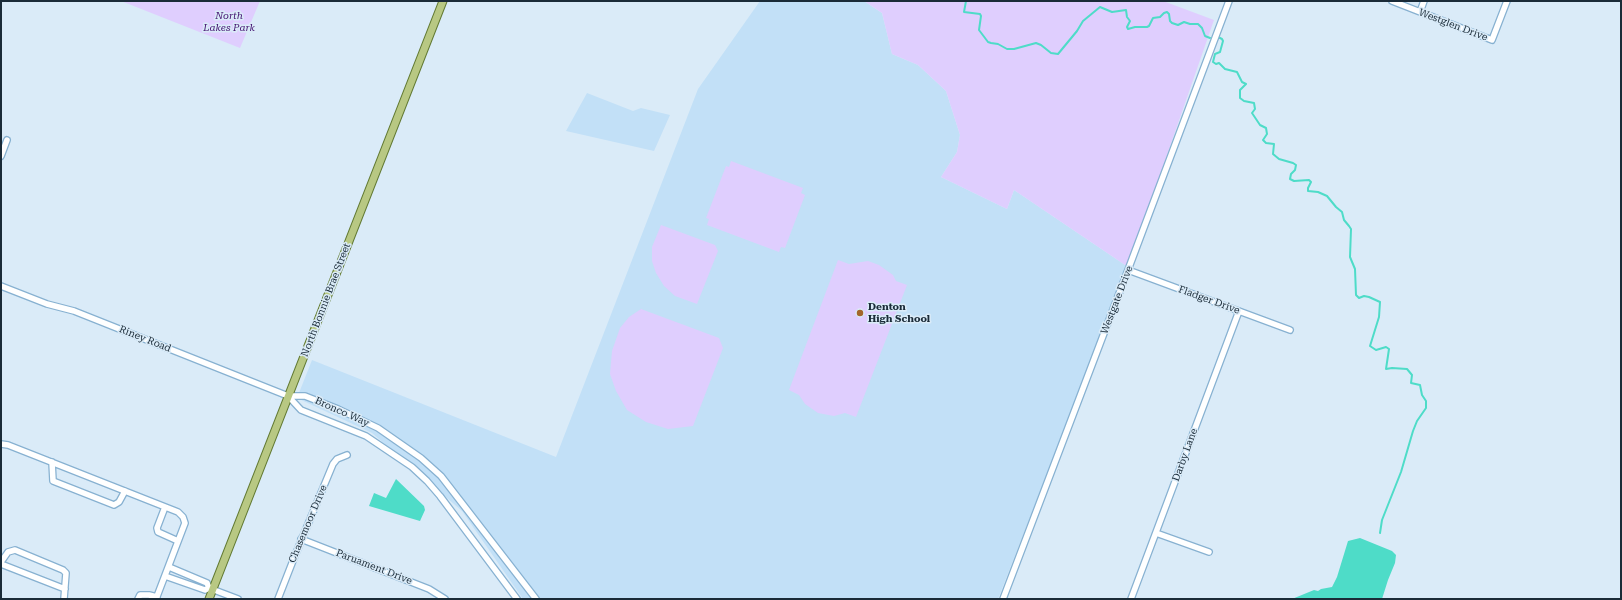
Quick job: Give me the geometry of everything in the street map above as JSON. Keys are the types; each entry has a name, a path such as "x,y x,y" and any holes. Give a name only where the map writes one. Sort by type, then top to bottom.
{"main road":[{"name":"North Bonnie Brae Street","path":"209,599 211,588 443,1"}],"street":[{"name":"Westgate Drive","path":"1003,599 1229,1"},
{"name":"Westglen Drive","path":"1392,1 1492,40 1507,1"},
{"path":"1420,12 1424,1"},
{"path":"1,156 7,140"},
{"name":"Fladger Drive","path":"1128,270 1290,330"},
{"name":"Riney Road","path":"1,286 47,304 74,311 288,396"},
{"name":"Darby Lane","path":"1131,599 1239,311"},
{"name":"Bronco Way","path":"288,396 301,410 366,436 412,467 440,496 517,599"},
{"name":"Bronco Way","path":"288,396 305,396 358,418 378,428 422,458 441,476 536,599"},
{"path":"1,444 8,445 178,512 183,517 185,523 156,598 149,595 140,595 138,599"},
{"name":"Chasemoor Drive","path":"278,599 301,539 335,461 347,455"},
{"path":"52,462 53,481 114,505 119,502 125,491"},
{"path":"165,507 157,528 158,532 178,541"},
{"path":"1156,533 1209,552"},
{"name":"Paruament Drive","path":"301,539 429,589 445,599"},
{"path":"64,599 65,589 66,573 63,570 15,550 8,552 1,563 65,589"},
{"path":"168,567 207,583 211,588 238,599"},
{"path":"165,576 204,590 211,588"}],"shaded area":[{"name":"Denton High School","path":"760,1 864,1 882,13 892,54 918,65 946,91 960,135 957,152 941,177 1007,209 1014,190 1128,267 998,599 523,599 462,511 372,433 297,398 312,360 556,457 698,89"},
{"path":"587,93 633,111 641,108 670,115 654,151 566,131"},
{"path":"396,479 424,506 425,510 420,521 369,506 374,493 386,498"},
{"path":"1360,538 1392,551 1396,555 1395,563 1382,599 1292,599 1314,590 1318,591 1332,587 1337,577 1348,541"}],"green space":[{"name":"North Lakes Park","path":"121,1 260,1 240,48"},
{"path":"864,1 1163,1 1214,20 1128,267 1014,190 1007,209 941,177 957,152 960,135 946,91 918,65 892,54 882,13"},
{"path":"731,161 803,188 801,193 805,195 785,248 781,247 779,252 707,225 709,219 706,218 726,166 729,167"},
{"path":"661,225 715,245 718,251 697,304 675,296 664,286 656,273 652,261 652,247"},
{"path":"838,260 849,264 868,261 879,265 893,275 896,281 907,285 856,417 845,413 834,416 818,413 805,404 799,395 789,390"},
{"path":"641,309 719,338 723,348 693,426 668,429 646,422 627,410 616,391 610,374 612,351 620,328 629,317"}],"waterway":[{"path":"966,1 964,12 980,14 979,30 988,42 998,44 1007,49 1014,49 1036,43 1051,53 1058,54 1077,31 1083,21 1100,7 1112,12 1126,10 1127,17 1130,21 1127,27 1128,29 1135,27 1147,27 1153,18 1160,17 1167,12 1172,23 1178,25 1184,22 1198,24 1202,28 1205,36 1210,38"},
{"path":"1218,37 1223,41 1220,52 1215,54 1213,62 1216,64 1219,63 1225,69 1237,72 1242,82 1246,84 1240,90 1240,98 1244,101 1254,103 1255,109 1252,113 1260,125 1266,128 1267,134 1263,140 1266,143 1274,144 1273,154 1279,159 1296,165 1290,179 1294,181 1309,180 1311,182 1308,191 1318,192 1327,196 1342,212 1344,220 1351,229 1350,257 1355,269 1356,295 1359,298 1364,296 1380,302 1379,317 1370,346 1376,350 1386,347 1389,349 1386,369 1407,369 1412,375 1411,383 1420,385 1422,395 1426,401 1426,408 1417,421 1413,431 1401,472 1382,520 1380,533"}],"place":[{"name":"Denton High School","path":"860,313"}]}
